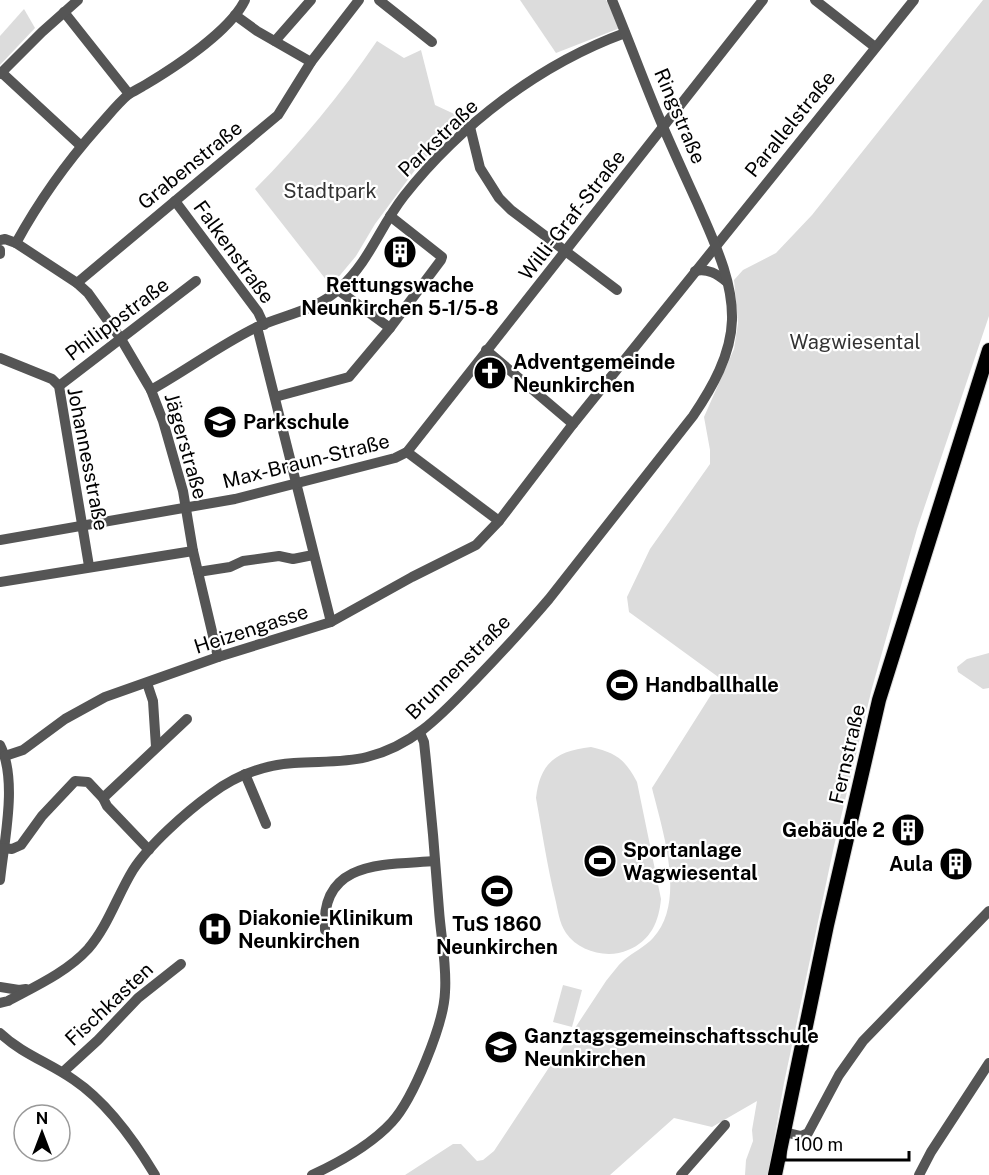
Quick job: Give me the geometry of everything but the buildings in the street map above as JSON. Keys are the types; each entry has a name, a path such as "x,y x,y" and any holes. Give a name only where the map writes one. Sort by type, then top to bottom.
{"main road":[{"name":"Fernstraße","path":"775,1175 825,936 879,700 989,350"}],"street":[{"path":"78,0 1,73 81,146"},
{"path":"16,243 49,188 81,146 129,94 185,58 214,36 235,15 245,0"},
{"path":"275,42 311,0"},
{"name":"Grabenstraße","path":"77,283 278,115 311,62 359,0"},
{"path":"379,0 432,42"},
{"name":"Ringstraße","path":"612,0 716,246"},
{"name":"Willi-Graf-Straße","path":"408,452 486,350 764,0"},
{"path":"815,0 875,47"},
{"name":"Parallelstraße","path":"499,521 573,424 914,0"},
{"path":"64,12 129,94"},
{"path":"235,15 275,42 311,62"},
{"name":"Parkstraße","path":"151,390 261,326 322,301 338,290 364,263 403,197 429,167 470,127 510,96 560,63 602,41 625,33"},
{"path":"470,127 480,168 500,198 511,210 617,290"},
{"name":"Falkenstraße","path":"175,201 258,312 274,397 331,622"},
{"path":"274,397 350,377 442,258 390,216"},
{"name":"Jägerstraße","path":"0,240 5,239 16,243 77,283 95,302 151,390 172,451 218,657"},
{"name":"Brunnenstraße","path":"0,1003 33,988 65,969 88,949 100,933 132,872 149,850 210,794 245,774 269,766 335,762 368,757 398,746 431,725 526,626 693,417 719,372 729,344 732,306 716,246"},
{"path":"695,271 708,270 727,282"},
{"name":"Philippstraße","path":"59,386 196,281"},
{"path":"338,290 390,328"},
{"path":"486,350 573,424"},
{"name":"Johannesstraße","path":"0,357 52,379 59,386 90,566"},
{"path":"408,452 499,521"},
{"name":"Max-Braun-Straße","path":"0,540 82,524 186,508 296,483 395,458 408,452"},
{"name":"Heizengasse","path":"5,756 23,750 65,719 95,701 218,657 331,622 412,577 465,552 486,537 499,521"},
{"path":"0,582 193,550"},
{"path":"198,572 230,567 239,562 279,556 293,559 313,555"},
{"path":"147,682 153,701 156,747"},
{"path":"103,798 187,719"},
{"path":"312,1175 365,1145 393,1120 419,1075 438,1029 445,994 424,742 420,733"},
{"path":"0,745 5,756 9,779 0,880"},
{"path":"245,774 266,824"},
{"path":"3,848 12,849 21,845 42,816 75,781 88,782 103,798 107,806 149,850"},
{"path":"325,930 324,919 330,897 336,886 355,871 369,867 435,861"},
{"path":"784,1132 801,1136 808,1133 838,1075 863,1041 989,911"},
{"name":"Fischkasten","path":"63,1072 98,1040 138,998 181,964"},
{"path":"0,987 19,990 33,988"},
{"path":"0,1033 11,1043 63,1072 89,1091 132,1139 155,1175"},
{"path":"932,1175 921,1170 989,1063"},
{"path":"681,1175 725,1125"}],"green space":[{"path":"520,0 606,0 620,28 556,53"},
{"name":"Wagwiesental","path":"983,0 989,0 989,316 917,529 872,688 834,846 784,1083 768,1175 745,1175 746,1160 753,1141 752,1130 757,1101 712,1127 674,1118 610,1175 405,1175 453,1144 461,1144 477,1161 483,1160 494,1151 606,981 624,960 653,938 663,923 669,905 669,865 652,788 721,679 629,612 627,597 650,549 710,464 704,417 734,349 738,323 734,280 743,270 776,253 812,215"},
{"path":"24,9 35,28 0,65 0,36"},
{"name":"Stadtpark","path":"377,41 404,58 421,50 435,105 465,119 415,170 375,224 356,256 331,286 255,189 319,118"},
{"path":"989,653 989,688 983,689 958,672 957,667 967,659"},
{"name":"Sportanlage Wagwiesental","path":"591,747 619,758 637,782 661,899 656,922 648,936 628,950 612,954 594,952 578,945 564,929 559,916 536,798 541,776 552,761 568,752"},
{"path":"563,985 582,990 572,1027 553,1022"}],"place":[{"name":"Rettungswache Neunkirchen 5-1/5-8","path":"400,252"},
{"name":"Adventgemeinde Neunkirchen","path":"490,373"},
{"name":"Parkschule","path":"220,422"},
{"name":"Handballhalle","path":"622,685"},
{"name":"Gebäude 2","path":"908,830"},
{"name":"Sportanlage Wagwiesental","path":"600,861"},
{"name":"Aula","path":"956,864"},
{"name":"TuS 1860 Neunkirchen","path":"497,891"},
{"name":"Diakonie-Klinikum Neunkirchen","path":"215,929"},
{"name":"Ganztagsgemeinschaftsschule Neunkirchen","path":"501,1047"}]}
